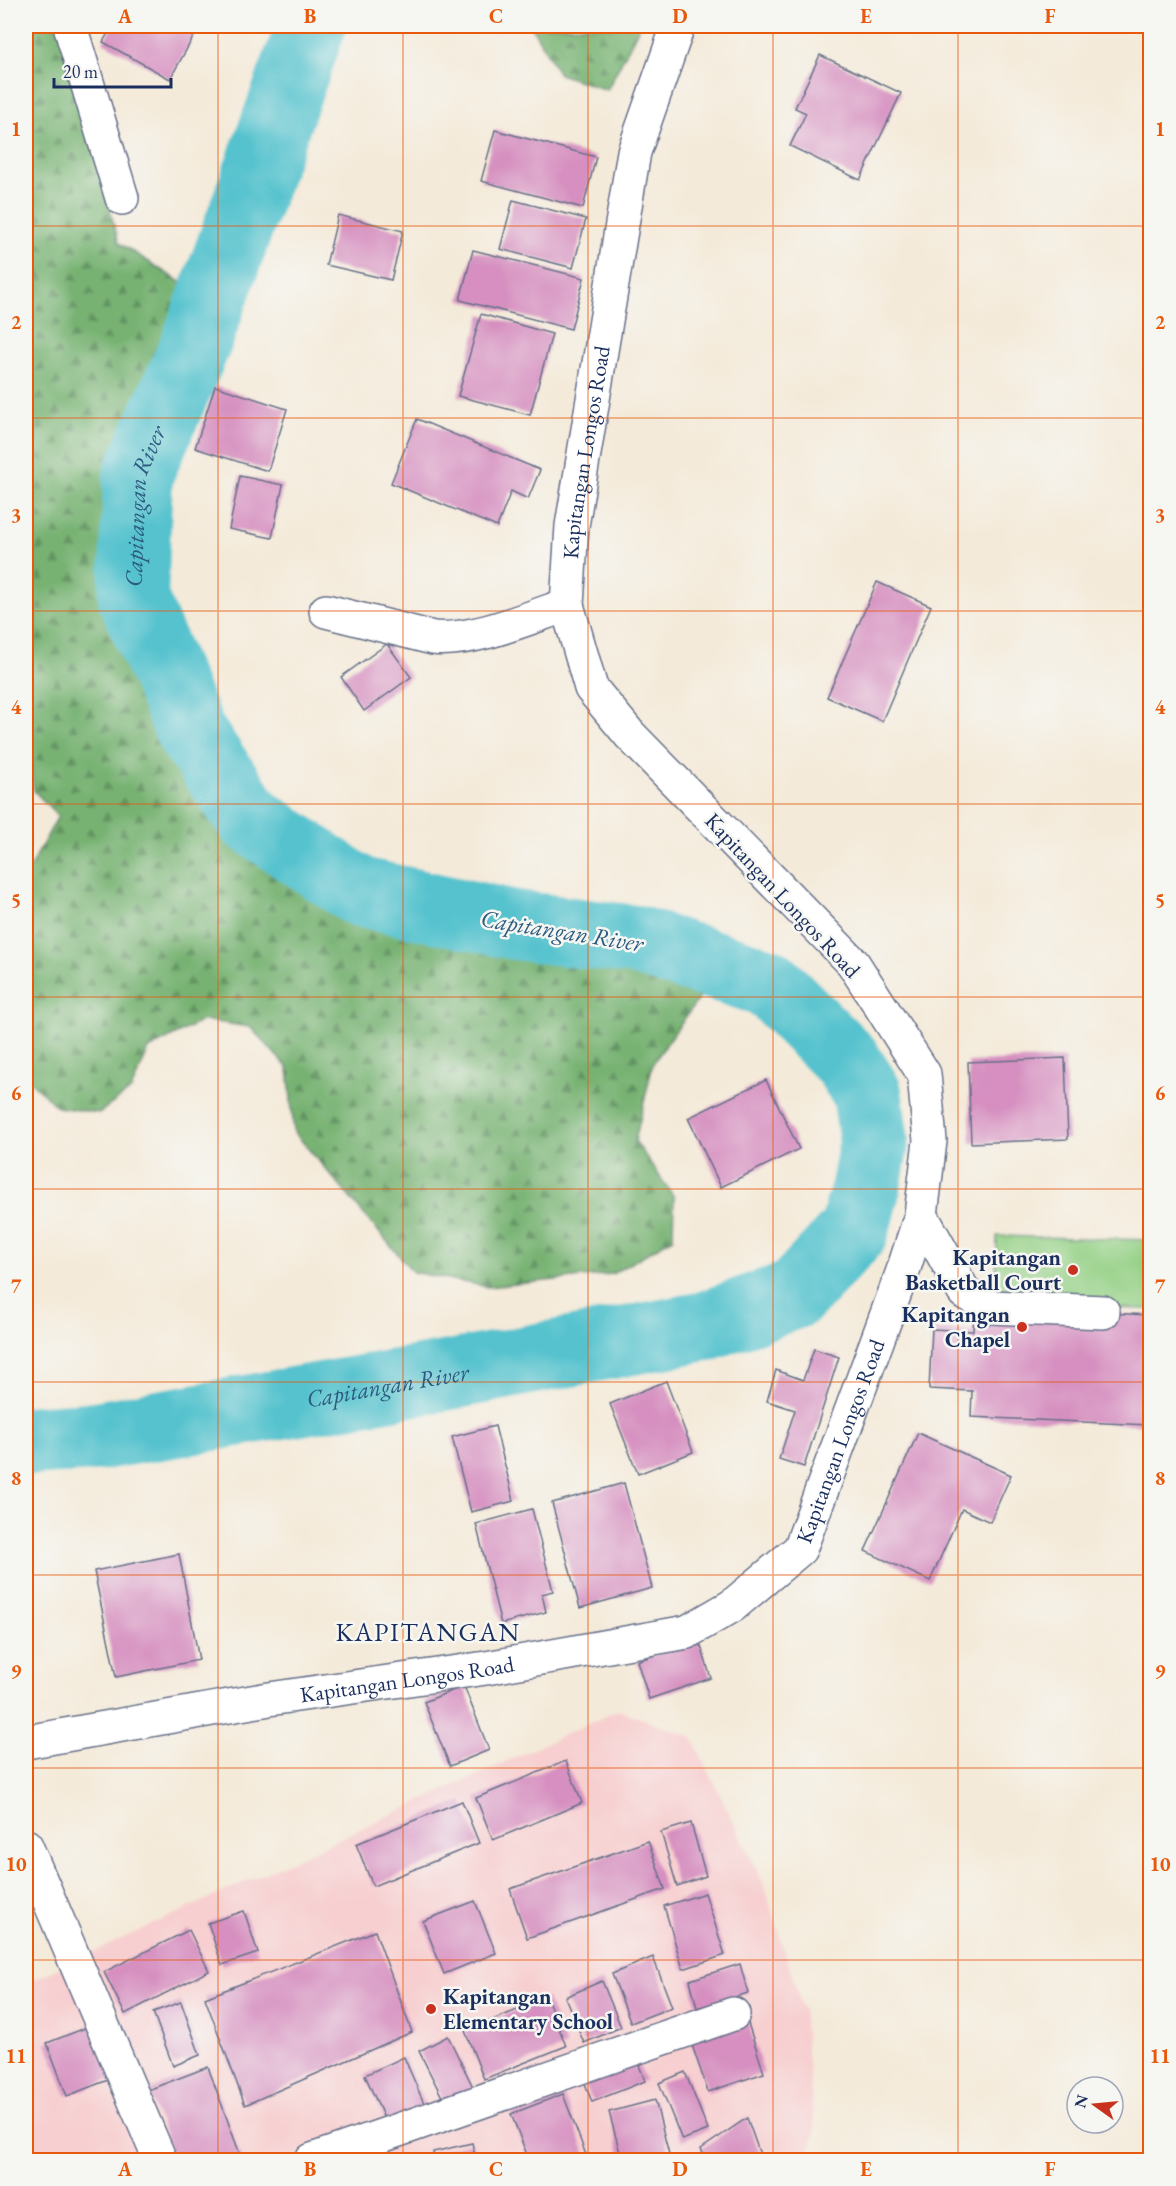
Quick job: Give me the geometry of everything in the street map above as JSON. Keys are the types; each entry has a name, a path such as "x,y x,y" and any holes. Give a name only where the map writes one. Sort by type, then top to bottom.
{"street":[{"path":"70,26 122,198"},
{"name":"Kapitangan Longos Road","path":"26,1742 269,1699 486,1668 687,1632 732,1606 800,1549 903,1271 921,1215 930,1141 924,1074 853,963 630,735 591,688 567,605 572,526 634,152 678,26"},
{"path":"326,611 449,640 567,605"},
{"path":"921,1215 964,1292 979,1301 992,1307 1103,1312"},
{"path":"26,1846 160,2160"},
{"path":"312,2160 733,2014"}],"shaded area":[{"path":"618,1710 692,1737 765,1887 803,2011 815,2134 805,2160 41,2160 26,2158 26,1983"}],"green space":[{"path":"26,26 59,26 119,243 185,285 172,446 148,584 179,719 287,833 532,932 686,953 707,987 653,1063 635,1141 674,1197 673,1238 612,1274 488,1287 413,1272 294,1132 288,1068 250,1027 203,1020 149,1049 131,1090 99,1113 57,1107 26,1077 26,875 58,816 34,791 26,729"},
{"path":"531,26 640,26 607,90 559,74"},
{"name":"Kapitangan Basketball Court","path":"997,1236 1150,1240 1150,1309 995,1306"}],"building":[{"path":"112,26 179,26 195,34 170,79 103,42"},
{"path":"820,55 901,93 860,180 790,146 806,113 795,108"},
{"path":"495,130 596,157 583,208 481,181"},
{"path":"513,200 586,219 573,268 500,249"},
{"path":"338,215 403,231 391,280 326,265"},
{"path":"473,250 584,278 571,329 460,300"},
{"path":"481,314 552,334 530,415 458,396"},
{"path":"215,386 287,409 268,471 195,448"},
{"path":"417,419 540,470 528,499 511,491 497,527 391,483"},
{"path":"240,476 283,485 272,538 229,529"},
{"path":"877,582 931,606 882,721 827,697"},
{"path":"387,644 411,677 364,711 341,677"},
{"path":"1065,1058 1068,1139 971,1143 968,1062"},
{"path":"766,1080 799,1149 721,1187 688,1118"},
{"path":"974,1307 1150,1315 1150,1425 971,1417 972,1391 929,1389 932,1329 973,1331"},
{"path":"814,1349 839,1357 804,1467 779,1459 795,1410 767,1401 776,1370 803,1380"},
{"path":"666,1381 693,1452 638,1474 610,1404"},
{"path":"495,1426 514,1501 471,1512 452,1437"},
{"path":"918,1433 1011,1475 990,1522 962,1509 930,1581 865,1551"},
{"path":"624,1483 652,1588 580,1608 552,1503"},
{"path":"532,1509 553,1591 542,1594 546,1612 501,1624 476,1524"},
{"path":"179,1554 199,1660 116,1677 94,1571"},
{"path":"699,1640 711,1678 649,1699 637,1661"},
{"path":"464,1686 489,1750 450,1766 424,1702"},
{"path":"566,1761 582,1803 493,1840 476,1798"},
{"path":"462,1801 479,1843 373,1886 356,1844"},
{"path":"691,1823 706,1876 677,1886 661,1832"},
{"path":"648,1841 665,1889 527,1938 510,1889"},
{"path":"705,1893 725,1955 683,1969 664,1906"},
{"path":"475,1901 496,1953 444,1974 423,1921"},
{"path":"244,1911 258,1953 222,1965 208,1923"},
{"path":"189,1930 209,1971 125,2014 104,1972"},
{"path":"375,1931 412,2032 245,2105 205,1998"},
{"path":"653,1957 672,2007 631,2023 612,1974"},
{"path":"740,1964 748,1993 697,2008 690,1980"},
{"path":"602,1981 621,2027 584,2043 565,1997"},
{"path":"547,1998 566,2046 484,2079 465,2031"},
{"path":"181,2002 200,2055 173,2066 153,2012"},
{"path":"747,2020 764,2073 708,2092 690,2039"},
{"path":"98,2023 118,2076 67,2096 47,2043"},
{"path":"448,2036 474,2089 445,2103 419,2051"},
{"path":"404,2057 426,2108 387,2125 365,2075"},
{"path":"636,2057 645,2081 592,2102 583,2078"},
{"path":"208,2067 242,2160 174,2160 148,2090"},
{"path":"685,2072 708,2130 682,2140 659,2083"},
{"path":"563,2094 586,2155 572,2160 529,2160 511,2114"},
{"path":"655,2100 670,2158 622,2160 609,2112"},
{"path":"747,2118 762,2160 706,2160 701,2149"},
{"path":"472,2143 476,2160 434,2160 433,2152"}],"waterway":[{"name":"Capitangan River","path":"26,1441 90,1437 461,1373 705,1326 795,1294 854,1231 866,1186 874,1142 867,1093 846,1060 769,983 635,940 515,925 360,892 251,819 191,733 133,598 138,475 197,341 311,26"}],"place":[{"name":"Kapitangan Basketball Court","path":"1073,1270"},
{"name":"Kapitangan Chapel","path":"1022,1327"},
{"name":"Kapitangan Elementary School","path":"431,2009"}],"district":[{"name":"KAPITANGAN","path":"428,1632"}]}
